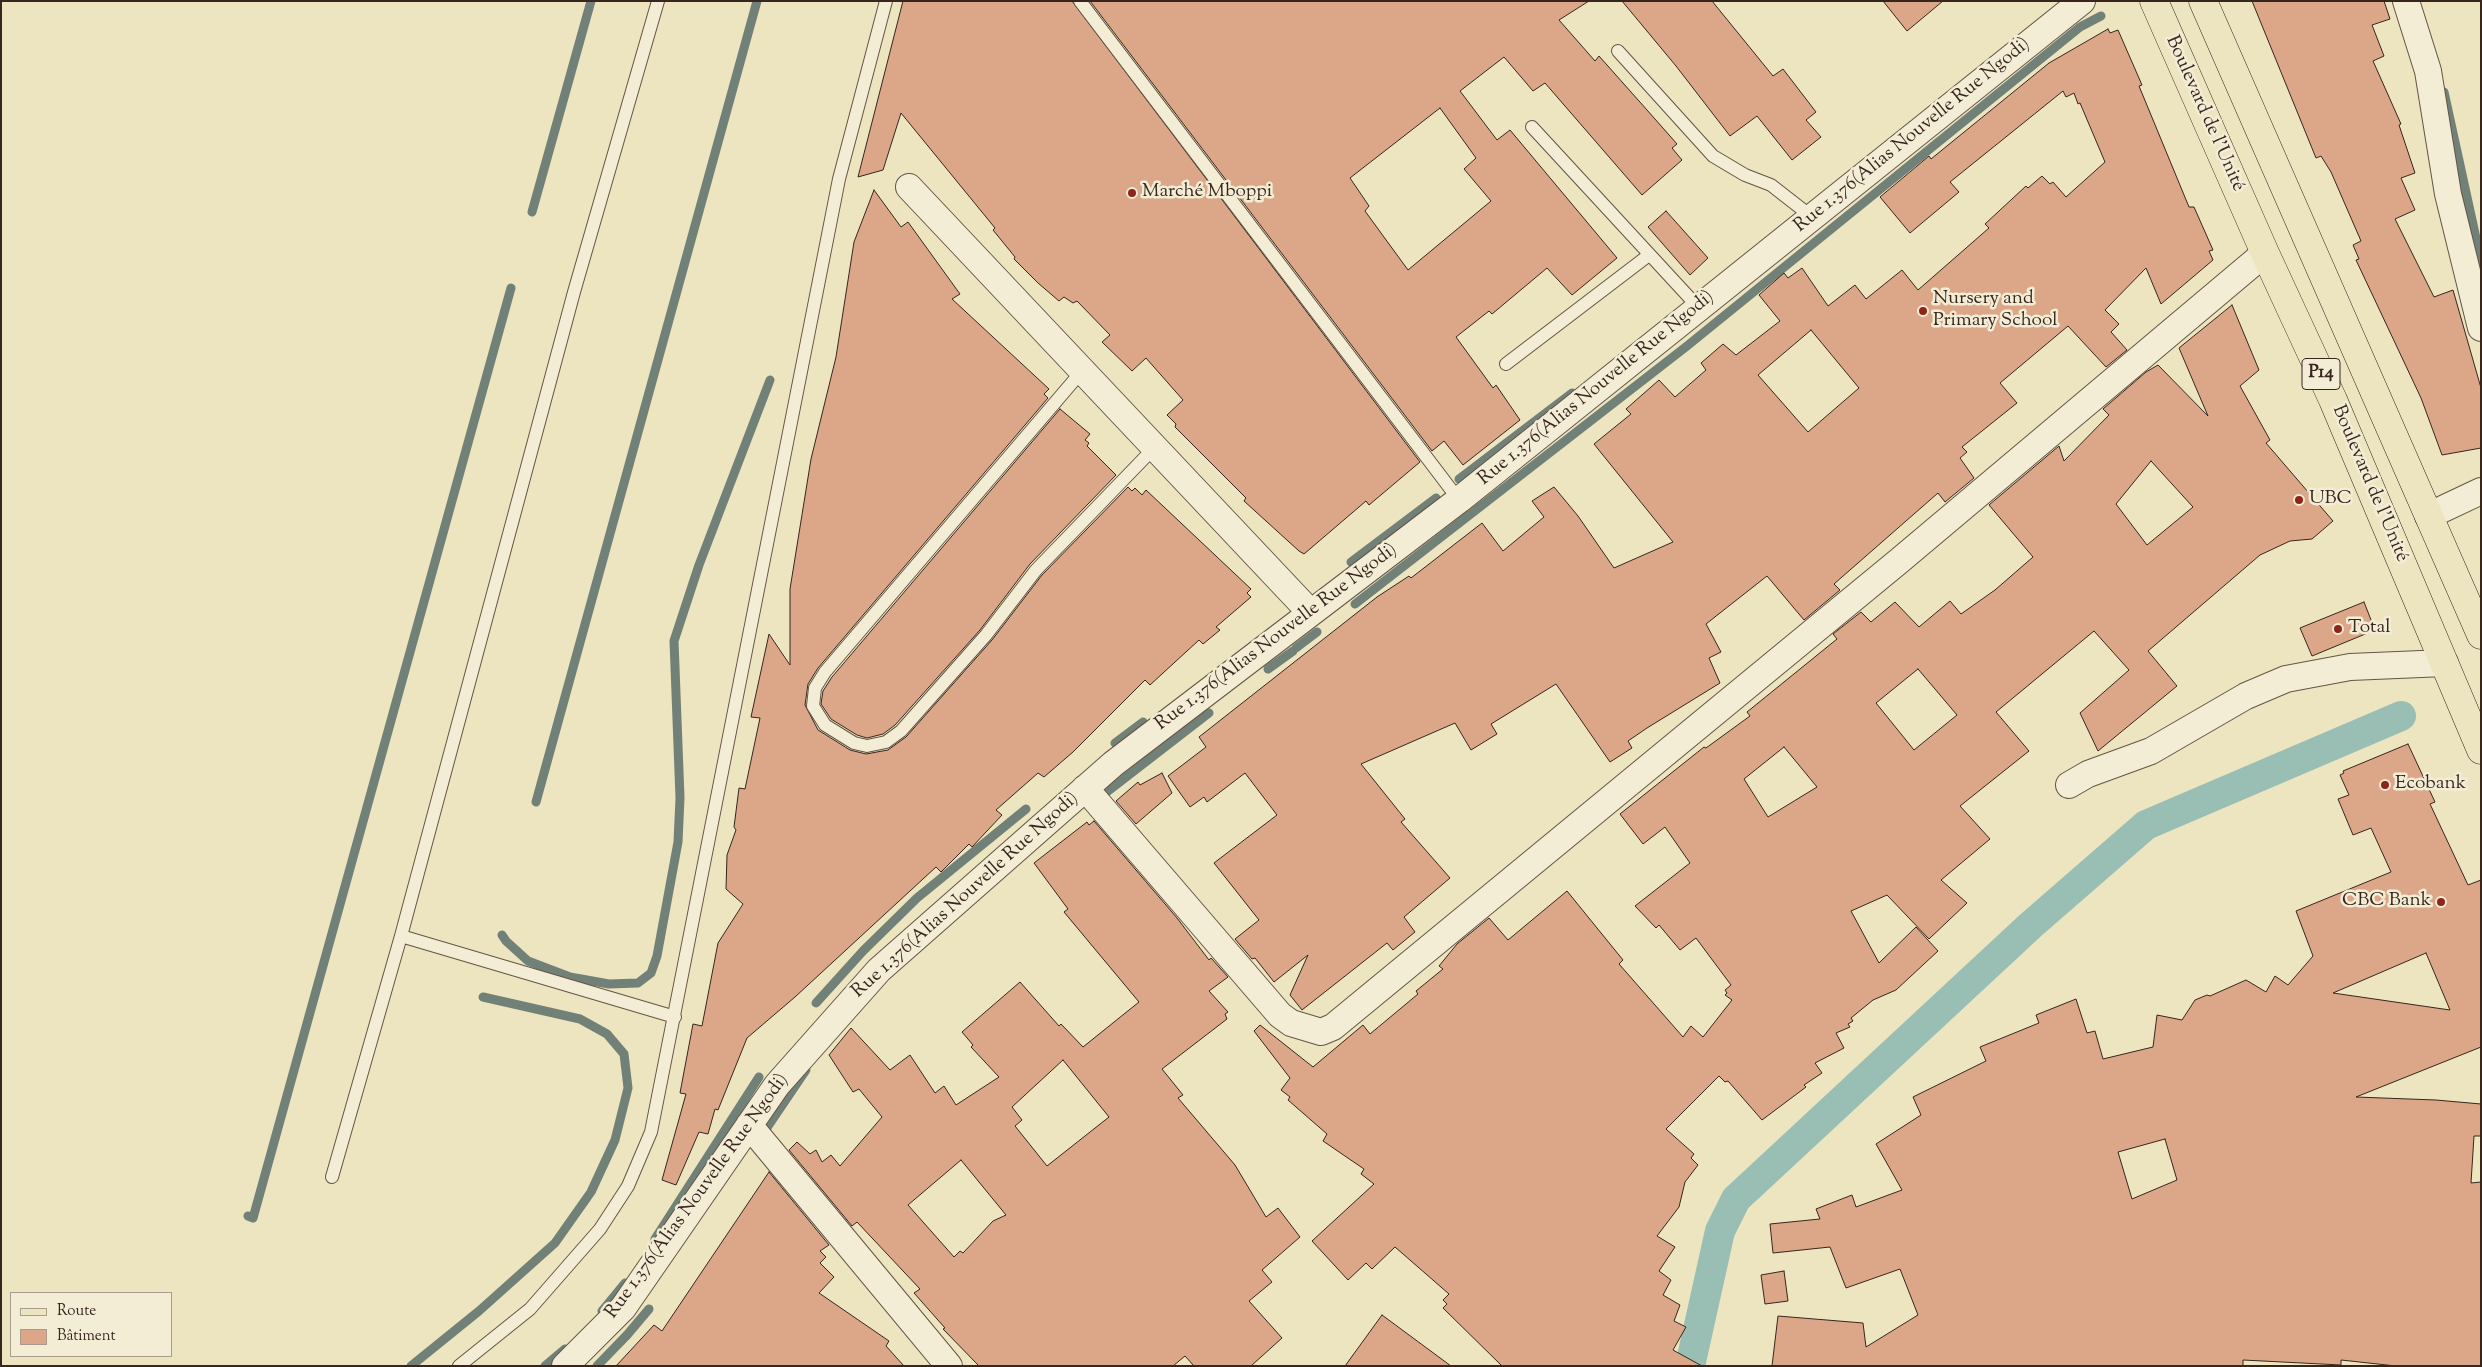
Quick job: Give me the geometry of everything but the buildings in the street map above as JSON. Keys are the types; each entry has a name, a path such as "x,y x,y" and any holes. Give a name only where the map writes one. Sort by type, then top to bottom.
{"main road":[{"name":"Boulevard de l'Unité","path":"2154,1 2265,253 2333,400 2481,750"},
{"name":"P14","path":"2203,1 2481,635"}],"street":[{"name":"Rue 1.376(Alias Nouvelle Rue Ngodi)","path":"565,1366 623,1308 777,1085 879,970 1112,764 1459,500 2082,1"},
{"path":"2406,1 2428,71 2448,194 2481,328"},
{"path":"908,187 1310,612"},
{"path":"1085,788 1280,1015 1292,1023 1321,1032 1333,1027 1891,568 2265,253"},
{"path":"2428,516 2481,491"},
{"path":"2069,785 2088,774 2151,751 2246,696 2286,679 2350,668 2445,663"},
{"path":"749,1125 948,1366"}],"lane":[{"path":"332,1177 401,936 574,292 658,1"},
{"path":"459,1366 530,1309 600,1228 623,1193 651,1132 839,179 886,1"},
{"path":"1080,1 1459,500"},
{"path":"1618,51 1713,156 1745,175 1771,185 1812,217"},
{"path":"1532,127 1698,308"},
{"path":"1506,364 1649,254"},
{"path":"1082,371 825,672 815,688 813,706 825,725 854,743 867,746 886,742 900,731 986,635 1036,570 1154,447"},
{"path":"401,936 675,1017"}],"waterway":[{"path":"532,212 591,1"},
{"path":"536,802 757,1"},
{"path":"1355,604 1687,346 2080,27 2101,16"},
{"path":"2444,92 2481,261"},
{"path":"248,1216 253,1218 511,288"},
{"path":"502,935 528,961 570,977 609,984 638,983 651,973 657,956 678,842 680,798 674,641 699,565 770,380"},
{"path":"1459,479 1572,393"},
{"path":"1351,562 1436,498"},
{"path":"1296,648 1317,632"},
{"path":"1268,669 1293,651"},
{"path":"1103,795 1209,713"},
{"path":"1690,1366 1720,1231 1736,1199 2031,925 2146,825 2401,716"},
{"path":"1115,743 1143,722"},
{"path":"816,1003 863,951 917,898 1026,809"},
{"path":"411,1366 479,1311 555,1243 591,1192 615,1140 628,1088 624,1054 607,1034 580,1019 483,997"},
{"path":"762,1135 806,1070"},
{"path":"655,1239 759,1077"},
{"path":"602,1311 625,1283"},
{"path":"597,1366 649,1309"},
{"path":"545,1366 565,1349"}],"place":[{"name":"Marché Mboppi","path":"1132,193"},
{"name":"Nursery and Primary School","path":"1923,311"},
{"name":"UBC","path":"2299,500"},
{"name":"Total","path":"2338,629"},
{"name":"Ecobank","path":"2385,785"},
{"name":"CBC Bank","path":"2441,902"}]}
